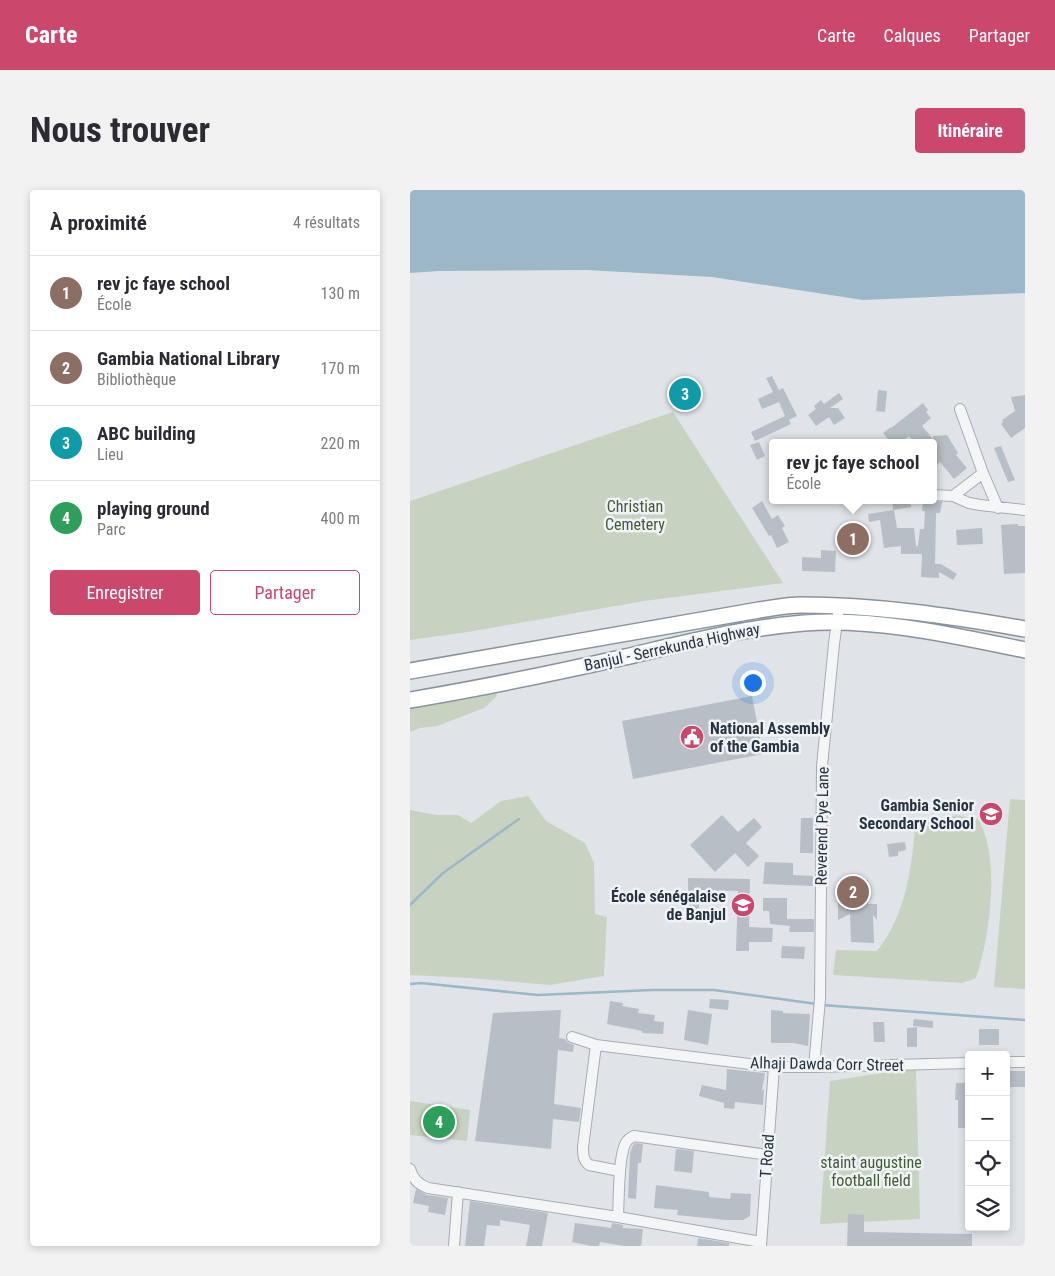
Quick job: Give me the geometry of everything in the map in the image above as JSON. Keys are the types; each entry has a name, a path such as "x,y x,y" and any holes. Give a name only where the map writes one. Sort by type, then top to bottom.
{"highway":[{"name":"Banjul - Serrekunda Highway","path":"410,672 616,634 799,605 916,612 1025,629"},
{"name":"Banjul - Serrekunda Highway","path":"410,700 464,691 624,657 715,635 804,623 837,622 888,626 1025,650"},
{"path":"616,634 624,657"}],"street":[{"path":"960,409 998,508"},
{"path":"953,496 983,473"},
{"path":"937,495 953,496 969,503 998,508 1025,510"},
{"name":"Reverend Pye Lane","path":"814,1067 820,999 822,766 839,606"},
{"name":"Alhaji Dawda Corr Street","path":"572,1037 596,1045 774,1067 965,1063"},
{"path":"596,1045 582,1147 585,1162 589,1165 620,1171"},
{"path":"1010,1062 1025,1062"},
{"name":"T Road","path":"761,1244 774,1067"},
{"path":"618,1217 620,1171 624,1147 628,1139 634,1136 768,1154"},
{"path":"410,1169 412,1176 418,1184 428,1188 618,1217 761,1244"},
{"path":"454,1246 458,1192"}],"green space":[{"name":"Christian Cemetery","path":"673,412 783,583 644,601 468,632 410,640 410,501"},
{"path":"496,691 497,696 484,708 437,726 420,728 410,732 410,706 447,702"},
{"path":"528,796 546,821 585,843 594,863 595,914 607,917 604,976 550,985 410,975 410,810 437,815 458,815 471,823 501,801"},
{"path":"1010,799 1025,800 1025,989 994,987"},
{"path":"956,815 978,819 985,835 989,854 991,897 989,920 976,978 962,983 833,975 836,950 877,951 887,937 905,893 915,829 929,821"},
{"name":"staint augustine football field","path":"916,1068 920,1219 820,1224 830,1081"},
{"path":"410,1101 470,1110 467,1141 410,1135"}],"water":[{"path":"410,190 1025,190 1025,293 863,300 712,277 587,270 439,271 410,273"}],"building":[{"path":"772,376 779,390 783,388 797,416 789,420 791,424 755,441 751,432 785,416 779,402 762,409 758,399 773,392 766,378"},
{"path":"878,390 887,391 885,412 876,411"},
{"path":"839,393 843,399 830,408 838,408 845,418 834,425 829,417 816,426 808,415 816,409 814,406 821,400 824,404"},
{"path":"1025,395 1025,428 1011,438 1001,424 1002,420 1015,411 1011,397"},
{"path":"923,403 928,410 926,412 931,418 922,426 933,439 912,439 909,436 905,439 888,439 883,433"},
{"path":"947,435 958,453 956,455 967,468 954,479 940,462 937,465 937,439 933,439 933,436"},
{"path":"759,442 765,456 757,460 750,445"},
{"path":"1001,446 1015,480 1008,482 994,448"},
{"path":"762,501 772,519 778,515 785,526 782,528 789,542 777,548 771,535 769,536 752,508"},
{"path":"942,502 940,513 936,513 935,564 941,564 957,574 953,580 939,572 939,578 921,577 922,554 901,554 901,546 884,548 880,520 869,522 868,514 894,510 897,528 914,528 916,546 918,546 920,529 924,529 925,511 922,511 923,504"},
{"path":"892,504 911,504 911,507 893,510"},
{"path":"1018,524 1018,526 1025,526 1025,573 1004,574 1001,525"},
{"path":"982,528 983,544 957,545 956,530"},
{"path":"821,550 836,551 835,572 802,571 802,557 821,558"},
{"name":"National Assembly of the Gambia","path":"752,696 763,754 633,779 622,721"},
{"path":"722,815 738,832 754,818 762,827 746,843 759,856 748,867 735,853 715,872 690,845"},
{"path":"801,818 813,818 813,853 800,853"},
{"path":"905,842 906,850 898,852 898,856 889,857 887,844"},
{"path":"765,862 793,863 793,875 813,876 813,886 763,884"},
{"path":"688,878 750,879 749,927 773,928 772,942 749,942 749,951 736,951 738,891 699,890 699,911 688,911"},
{"path":"868,880 868,904 877,904 877,920 873,915 874,943 851,942 850,914 838,920 838,881"},
{"path":"763,898 787,898 787,919 814,919 814,932 789,932 790,926 770,924 769,911 763,911"},
{"path":"782,946 805,947 804,959 781,958"},
{"path":"710,999 729,1000 728,1010 709,1008"},
{"path":"610,1001 623,1003 622,1006 639,1009 638,1013 655,1015 654,1021 664,1022 663,1034 642,1033 642,1031 607,1024"},
{"path":"561,1010 559,1038 565,1039 574,1045 573,1052 558,1050 554,1104 581,1108 579,1122 553,1119 551,1149 475,1141 493,1013"},
{"path":"688,1010 712,1014 708,1045 684,1040"},
{"path":"771,1010 783,1011 783,1013 810,1014 808,1046 794,1043 771,1043"},
{"path":"914,1019 933,1021 933,1028 913,1026"},
{"path":"873,1022 884,1022 885,1042 874,1042"},
{"path":"917,1027 917,1047 907,1047 907,1028"},
{"path":"979,1029 999,1029 999,1045 979,1045"},
{"path":"727,1069 765,1073 762,1090 764,1090 763,1105 735,1102 734,1109 724,1108 724,1103 699,1096 702,1085 726,1090"},
{"path":"1010,1071 1025,1071 1025,1087 1010,1087"},
{"path":"956,1083 965,1083 965,1128 958,1128 958,1100 955,1100"},
{"path":"635,1143 643,1144 641,1163 638,1163 636,1199 628,1198 630,1153"},
{"path":"676,1149 694,1151 692,1173 674,1171"},
{"path":"656,1185 709,1192 709,1197 730,1199 731,1193 751,1194 750,1216 743,1220 725,1220 677,1215 678,1210 654,1208"},
{"path":"416,1189 427,1195 448,1198 445,1215 428,1212 429,1206 413,1203"},
{"path":"470,1201 548,1213 542,1246 526,1246 530,1225 500,1220 500,1226 487,1225 484,1246 465,1246"},
{"path":"848,1214 864,1215 864,1232 972,1234 972,1246 847,1246"},
{"path":"575,1223 611,1228 612,1223 623,1225 623,1228 643,1229 641,1246 624,1246 600,1242 599,1246 591,1246 572,1242"},
{"path":"698,1238 729,1243 729,1246 697,1246"}],"waterway":[{"path":"410,905 443,873 519,819"},
{"path":"410,984 421,983 538,995 652,990 714,990 817,1004"},
{"path":"822,1005 1025,1020"}],"place":[{"name":"ABC building","path":"685,394"},
{"name":"rev jc faye school","path":"853,539"},
{"name":"National Assembly of the Gambia","path":"692,737"},
{"name":"Gambia Senior Secondary School","path":"991,814"},
{"name":"Gambia National Library","path":"853,892"},
{"name":"École sénégalaise de Banjul","path":"743,905"},
{"name":"playing ground","path":"439,1122"}]}
